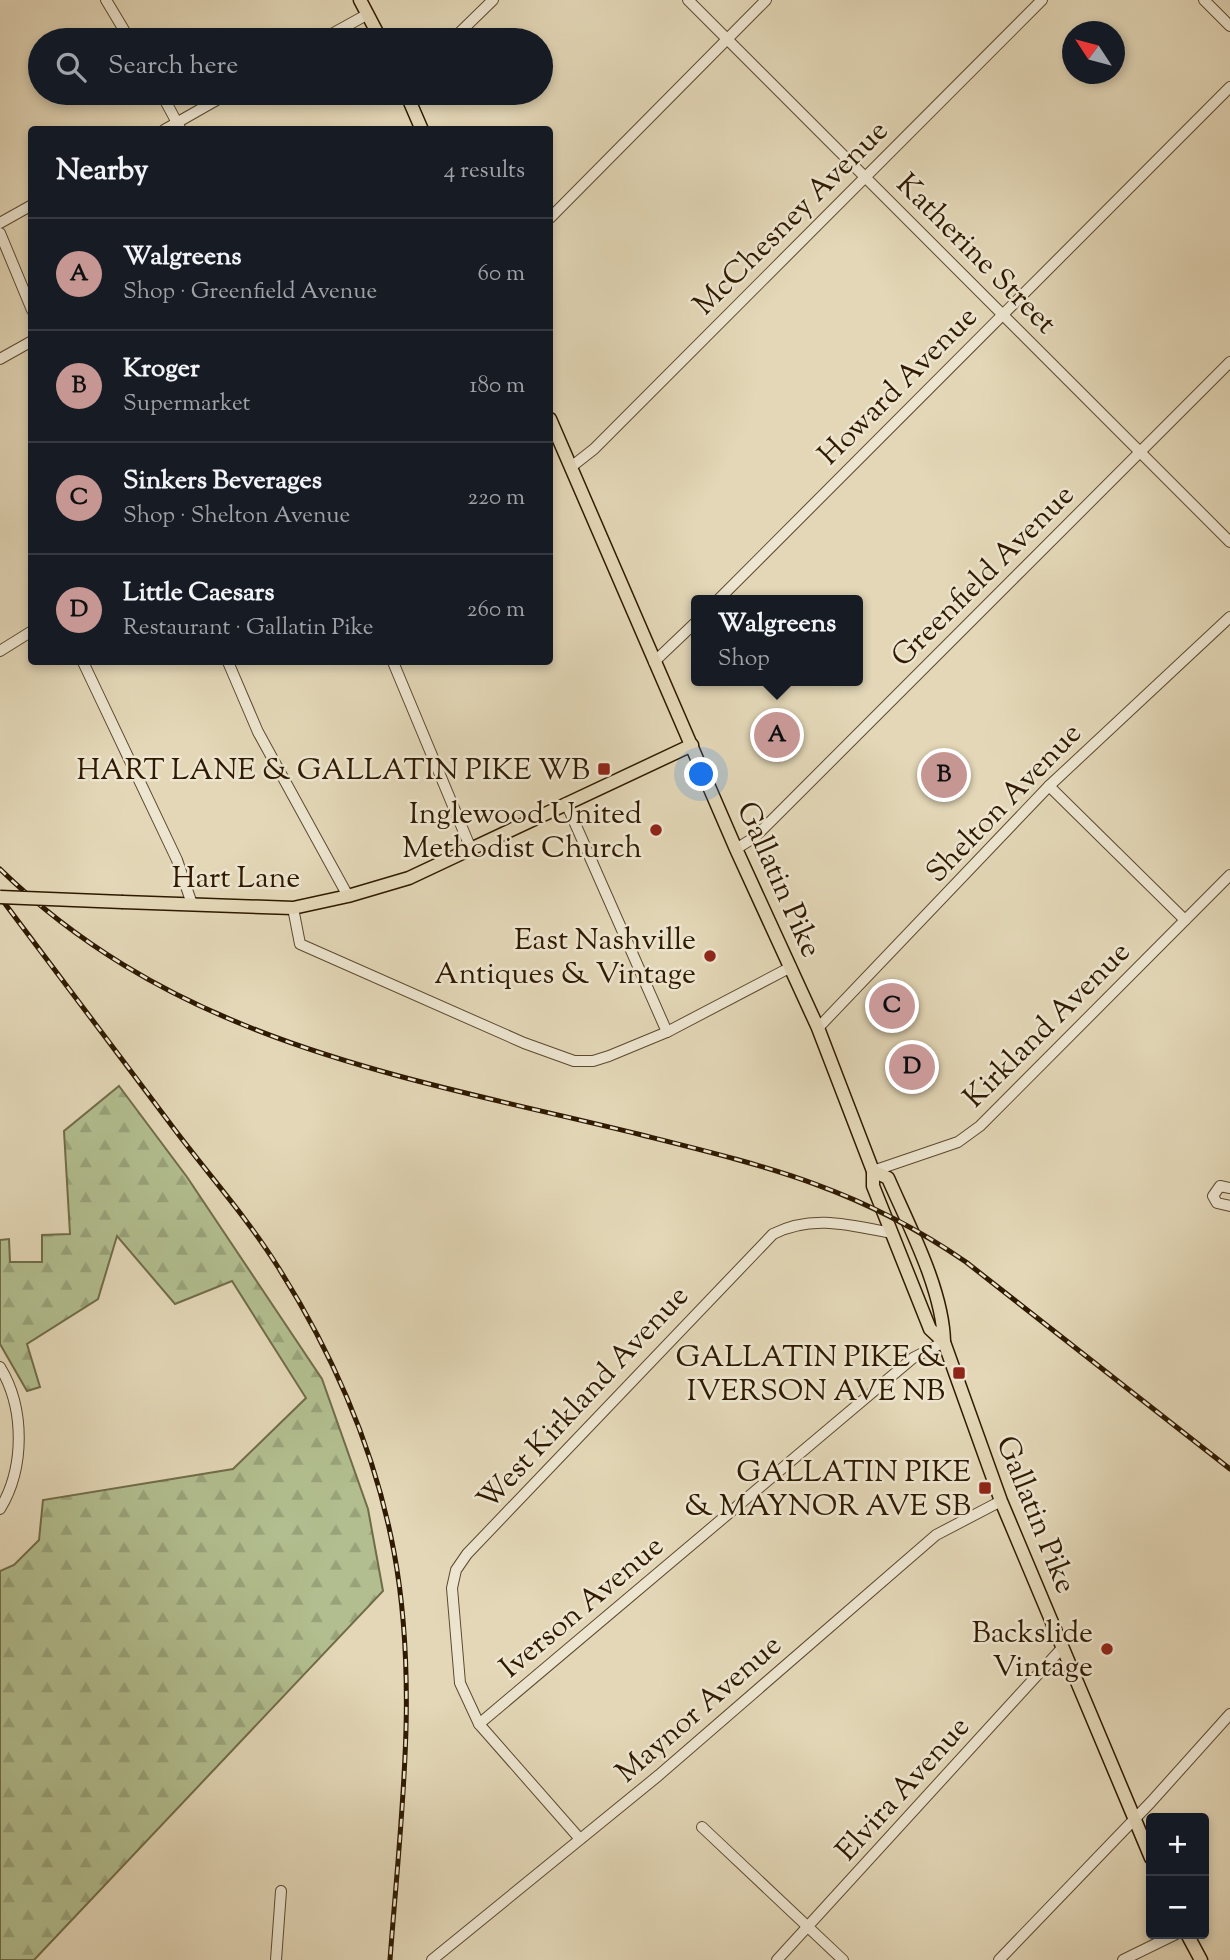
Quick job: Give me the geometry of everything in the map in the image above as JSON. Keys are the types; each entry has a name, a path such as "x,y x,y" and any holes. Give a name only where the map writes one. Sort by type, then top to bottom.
{"main road":[{"path":"360,0 375,28"},
{"path":"411,105 420,126"},
{"name":"Gallatin Pike","path":"553,426 736,849 818,1028 873,1171 873,1186 930,1329 944,1342"},
{"name":"Hart Lane","path":"0,897 292,908 348,896 409,878 692,745"},
{"name":"Gallatin Pike","path":"873,1171 888,1178 910,1228 943,1319 944,1342 1001,1501 1146,1847"},
{"path":"1190,1939 1201,1960"}],"street":[{"path":"106,0 123,28"},
{"path":"464,28 493,0"},
{"name":"Katherine Street","path":"688,0 1230,542"},
{"path":"553,215 766,0"},
{"name":"McChesney Avenue","path":"571,467 594,449 1042,0"},
{"path":"1204,0 1230,26"},
{"path":"342,28 368,13"},
{"name":"Howard Avenue","path":"723,595 1230,87"},
{"path":"167,105 179,126 211,105"},
{"path":"0,223 28,207"},
{"path":"0,233 28,300"},
{"path":"0,359 28,343"},
{"name":"Greenfield Avenue","path":"736,849 755,837 1230,362"},
{"name":"Shelton Avenue","path":"818,1028 1049,786 1230,617"},
{"path":"654,662 691,627"},
{"path":"0,651 28,634"},
{"path":"84,665 177,860 192,904"},
{"path":"229,665 258,732 348,896"},
{"path":"394,665 471,849"},
{"path":"1049,786 1185,920"},
{"path":"566,803 667,1032"},
{"name":"Kirkland Avenue","path":"873,1171 958,1142 980,1126 1230,875"},
{"path":"292,908 300,944 547,1052 574,1061 593,1061 667,1032 791,967"},
{"path":"1230,1188 1220,1186 1213,1196 1217,1203 1230,1206"},
{"name":"West Kirkland Avenue","path":"580,1839 479,1724 460,1683 452,1588 456,1570 467,1554 773,1234 791,1225 829,1221 891,1233"},
{"name":"Iverson Avenue","path":"479,1724 913,1358 944,1342"},
{"path":"0,1367 16,1406 18,1438 15,1469 0,1508"},
{"name":"Maynor Avenue","path":"432,1960 659,1775 936,1535 1001,1501"},
{"name":"Elvira Avenue","path":"777,1960 1062,1648"},
{"path":"999,1960 1230,1714"},
{"path":"702,1827 843,1960"},
{"path":"276,1960 281,1891"},
{"path":"1124,1960 1165,1939"}],"green space":[{"path":"119,1086 187,1177 322,1379 368,1509 383,1591 34,1960 0,1960 0,1571 14,1565 39,1540 43,1500 233,1469 306,1398 232,1281 175,1304 117,1236 98,1299 27,1344 40,1387 27,1391 0,1344 0,1240 9,1239 10,1262 42,1262 42,1235 70,1234 64,1131"}],"railway":[{"path":"0,869 70,929 144,977 221,1015 301,1046 383,1072 771,1169 849,1197 888,1215 966,1262 1230,1469"},
{"path":"0,897 266,1249 317,1334 350,1404 386,1514 401,1603 405,1654 405,1756 390,1960"}],"place":[{"name":"Walgreens","path":"777,735"},
{"name":"HART LANE & GALLATIN PIKE WB","path":"604,769"},
{"name":"Kroger","path":"944,775"},
{"name":"Inglewood United Methodist Church","path":"656,830"},
{"name":"East Nashville Antiques & Vintage","path":"710,956"},
{"name":"Sinkers Beverages","path":"892,1006"},
{"name":"Little Caesars","path":"912,1067"},
{"name":"GALLATIN PIKE & IVERSON AVE NB","path":"959,1373"},
{"name":"GALLATIN PIKE & MAYNOR AVE SB","path":"985,1488"},
{"name":"Backslide Vintage","path":"1107,1649"}]}
